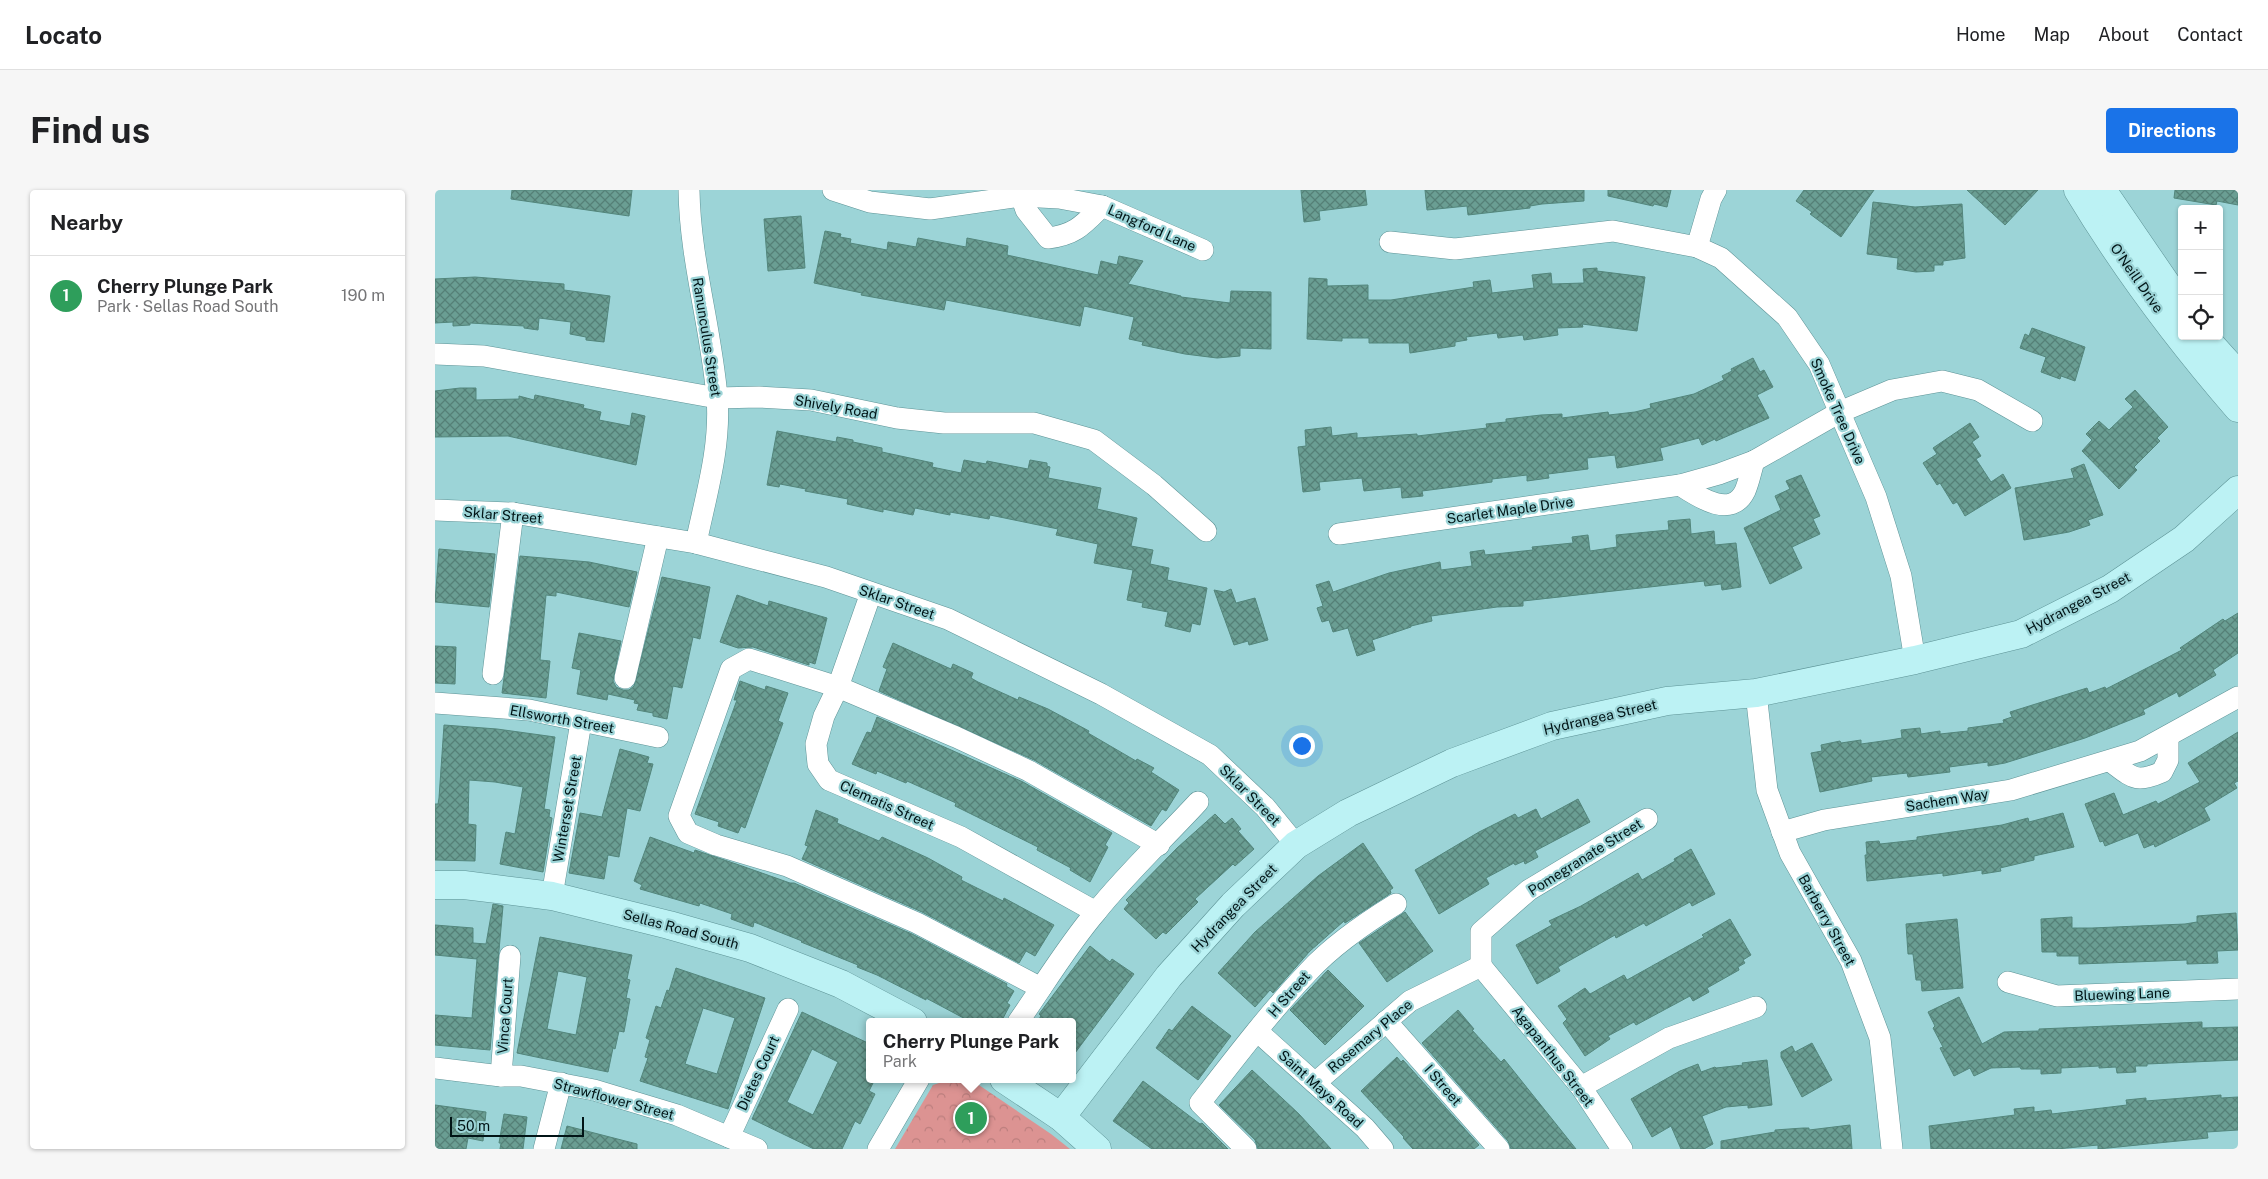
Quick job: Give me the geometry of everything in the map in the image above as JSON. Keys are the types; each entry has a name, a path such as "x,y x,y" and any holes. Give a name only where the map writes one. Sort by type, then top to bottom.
{"street":[{"name":"Ranunculus Street","path":"689,190 695,264 712,355 717,398 717,446 696,543"},
{"name":"Langford Lane","path":"833,190 869,202 930,209 1021,196 1059,198 1102,206 1203,250"},
{"path":"1697,247 1711,199 1716,190"},
{"name":"O'Neill Drive","path":"2078,190 2128,267 2178,336 2238,408"},
{"name":"O'Neill Drive","path":"2102,190 2178,301"},
{"name":"Langford Lane","path":"1021,196 1026,210 1048,238 1065,236 1083,225 1102,206"},
{"name":"Smoke Tree Drive","path":"1391,242 1455,249 1613,231 1697,247 1721,258 1787,317 1819,364 1876,497 1901,576 1915,660"},
{"path":"2207,340 2238,375"},
{"name":"Shively Road","path":"435,354 484,356 717,398 759,396 811,400 897,418 944,423 1034,423 1094,440 1154,485 1206,531"},
{"name":"Scarlet Maple Drive","path":"1339,534 1680,485 1719,474 1754,461 1840,412 1892,390 1942,381 1978,390 2032,421"},
{"path":"1680,485 1716,504 1732,503 1745,492 1754,461"},
{"name":"Hydrangea Street","path":"1061,1117 1169,976 1233,905 1296,845 1348,813 1453,763 1552,726 1667,701 1756,693 1915,660 2021,634 2110,589 2185,539 2238,490"},
{"name":"Sklar Street","path":"435,510 513,513 696,543 826,577 948,619 1101,694 1210,755 1265,807 1296,845"},
{"path":"493,674 513,513"},
{"path":"625,678 658,537"},
{"name":"Clematis Street","path":"871,592 839,687 824,716 816,744 818,764 829,780 961,837 1095,912"},
{"path":"1041,988 917,922 787,866 716,845 688,833 679,816 731,668 749,659 839,687 1029,770 1159,845"},
{"name":"Barberry Street","path":"1756,693 1767,790 1782,832 1790,852 1817,904 1851,961 1880,1038 1892,1149"},
{"name":"Sachem Way","path":"1782,832 1824,820 2011,790 2140,752 2238,697"},
{"name":"Ellsworth Street","path":"435,703 529,710 659,738"},
{"name":"Winterset Street","path":"552,896 581,722"},
{"path":"2110,760 2131,777 2145,780 2162,772 2167,760 2168,736"},
{"path":"1021,1018 1064,952 1095,912 1198,802"},
{"name":"Pomegranate Street","path":"1481,966 1481,932 1529,890 1647,819"},
{"name":"Sellas Road South","path":"435,884 465,885 552,896 669,925 750,948 841,984 905,1018"},
{"name":"H Street","path":"1245,1149 1200,1103 1257,1031 1310,969 1358,928 1396,904"},
{"name":"Vinca Court","path":"501,1076 510,956"},
{"name":"Rosemary Place","path":"1315,1083 1410,1001 1481,966"},
{"name":"Agapanthus Street","path":"1481,966 1581,1087 1622,1149"},
{"name":"Bluewing Lane","path":"2008,982 2057,996 2238,989"},
{"path":"1581,1087 1669,1038 1756,1006"},
{"name":"Dietes Court","path":"729,1137 788,1009"},
{"name":"I Street","path":"1387,1021 1499,1149"},
{"name":"Saint Mays Road","path":"1257,1031 1365,1128 1383,1149"},
{"name":"Strawflower Street","path":"435,1068 501,1076 521,1076 594,1090 677,1115 757,1149"},
{"path":"544,1149 561,1083"},
{"path":"878,1149 917,1083"},
{"path":"1010,1083 1061,1117 1097,1149"}],"green space":[{"path":"939,1083 976,1083 1070,1149 895,1149 933,1085"}],"building":[{"path":"512,190 632,190 629,216 511,199"},
{"path":"1301,190 1365,190 1367,205 1319,211 1320,220 1304,222"},
{"path":"1425,190 1584,190 1584,201 1542,204 1530,206 1530,208 1468,215 1467,206 1427,210"},
{"path":"1608,190 1671,190 1667,207 1654,204 1653,206 1608,196"},
{"path":"1804,190 1874,190 1841,237 1796,201"},
{"path":"1967,190 2038,190 2005,225"},
{"path":"2175,190 2238,190 2238,205 2217,201 2216,205 2174,198"},
{"path":"1873,202 1915,207 1962,204 1965,258 1943,261 1943,265 1934,265 1934,271 1916,272 1897,269 1898,258 1867,254"},
{"path":"801,216 805,268 768,271 764,219"},
{"path":"825,231 841,234 840,237 851,239 850,243 887,250 888,242 916,247 918,238 966,247 967,238 1008,246 1007,255 1098,275 1101,261 1117,265 1119,256 1143,261 1128,284 1181,297 1230,303 1231,291 1271,292 1271,349 1240,348 1240,356 1217,358 1185,354 1142,345 1143,342 1129,339 1134,317 1084,306 1080,326 946,300 944,310 861,295 862,293 814,283"},
{"path":"1597,268 1597,271 1645,277 1637,331 1582,324 1583,327 1557,328 1558,335 1524,340 1523,335 1498,338 1497,333 1466,337 1467,340 1455,342 1455,346 1410,353 1409,343 1369,343 1369,338 1342,338 1342,341 1307,339 1309,278 1327,279 1327,286 1368,285 1368,300 1391,300 1474,287 1473,282 1490,280 1492,293 1534,288 1532,275 1551,273 1552,284 1584,283 1583,269"},
{"path":"475,277 564,284 564,290 610,296 604,342 586,340 586,337 570,334 571,322 539,318 538,330 524,328 524,326 470,323 470,325 453,326 453,322 435,323 435,279"},
{"path":"2032,328 2085,347 2075,381 2061,376 2060,379 2041,372 2046,357 2020,348 2025,334 2029,336"},
{"path":"1753,358 1760,372 1764,370 1773,387 1757,395 1769,418 1716,441 1715,439 1702,445 1699,438 1660,448 1663,460 1617,468 1615,455 1587,458 1588,469 1548,474 1549,478 1527,481 1527,475 1492,479 1492,482 1422,491 1423,496 1402,498 1401,487 1364,491 1362,478 1319,482 1320,490 1303,492 1298,447 1306,446 1305,430 1331,427 1332,436 1357,433 1357,438 1417,434 1417,436 1487,428 1486,424 1506,422 1506,419 1541,415 1562,414 1562,418 1608,412 1609,415 1635,412 1651,408 1650,404 1694,394 1724,380 1722,376 1732,371 1731,369"},
{"path":"476,388 476,400 519,399 519,396 534,400 535,395 584,405 583,408 601,412 599,420 630,426 632,413 645,416 636,465 508,436 435,437 435,391"},
{"path":"2135,390 2168,427 2157,438 2160,441 2134,467 2137,470 2119,489 2082,451 2092,440 2086,434 2099,421 2109,430 2133,407 2125,399"},
{"path":"1970,423 1979,437 1972,442 1981,456 1976,459 1991,482 2003,474 2011,488 1965,516 1957,502 1953,504 1940,483 1937,485 1923,463 1937,454 1933,448"},
{"path":"777,431 836,442 837,437 853,440 853,442 882,448 882,452 933,463 932,467 961,473 964,460 986,464 987,461 1028,469 1030,460 1047,463 1047,466 1050,467 1048,478 1101,488 1097,509 1137,518 1131,546 1153,550 1150,564 1169,568 1167,580 1207,588 1200,625 1192,623 1190,632 1165,626 1168,612 1142,607 1143,603 1127,600 1133,570 1094,563 1098,544 1056,535 1058,529 990,515 989,519 950,512 950,515 915,508 913,515 883,509 883,512 847,504 848,499 805,491 806,489 780,484 779,487 767,485"},
{"path":"2084,464 2103,515 2088,520 2090,525 2069,532 2024,540 2015,488 2074,478 2071,469"},
{"path":"1801,475 1820,516 1813,519 1820,534 1792,547 1802,568 1770,584 1744,528 1781,510 1775,496 1790,489 1786,481"},
{"path":"1690,519 1691,534 1714,531 1715,545 1736,543 1741,587 1722,590 1721,584 1705,586 1704,581 1523,601 1523,606 1497,607 1431,616 1432,621 1411,626 1372,640 1375,650 1357,656 1348,628 1333,632 1329,620 1322,622 1317,608 1323,606 1316,585 1329,581 1333,592 1389,573 1440,562 1441,570 1472,566 1470,552 1484,550 1485,555 1533,550 1532,547 1573,543 1572,537 1588,535 1590,551 1617,547 1616,535 1669,530 1668,521"},
{"path":"439,549 495,554 489,607 435,602"},
{"path":"520,556 589,562 637,572 629,607 556,592 556,596 546,595 540,660 550,661 546,698 502,693"},
{"path":"662,577 710,587 700,639 693,637 682,688 673,686 667,719 653,716 653,713 637,710 639,704 634,703 635,700 608,694 607,700 577,694 581,670 572,668 579,633 621,641 613,681 616,687 623,690 629,690 634,686"},
{"path":"1231,589 1236,603 1255,598 1268,640 1249,645 1248,641 1234,645 1214,590 1224,592"},
{"path":"737,595 768,606 769,601 827,618 815,664 809,662 809,665 753,647 738,648 720,642"},
{"path":"2238,613 2238,653 2213,670 2216,675 2179,697 2177,692 2143,710 2145,714 2085,738 2005,763 1988,766 1988,762 1949,767 1950,772 1908,777 1907,773 1871,777 1872,781 1820,792 1811,753 1822,751 1821,745 1840,741 1841,743 1861,740 1861,744 1902,738 1901,730 1920,728 1921,734 1940,731 1940,734 1968,731 1968,728 2004,723 2003,720 2012,717 2010,712 2087,688 2089,693 2105,687 2106,689 2182,650 2180,648 2223,619 2225,621"},
{"path":"893,643 951,669 953,664 973,673 971,678 978,682 1018,700 1019,697 1048,709 1089,731 1088,733 1136,761 1137,759 1154,768 1151,772 1179,790 1166,811 1162,809 1151,826 1034,760 879,691 887,669 883,667"},
{"path":"435,646 456,647 455,684 435,683"},
{"path":"740,681 765,690 766,686 788,693 778,721 783,723 745,828 741,826 738,833 718,826 719,822 695,814 737,700 734,700"},
{"path":"877,717 1023,782 1112,833 1105,845 1108,847 1090,882 1070,870 1071,868 1037,850 1038,847 955,806 956,803 907,781 906,783 877,771 876,774 852,764 867,732 871,733"},
{"path":"444,725 497,729 555,737 544,809 550,810 549,817 552,818 543,872 500,864 506,832 515,834 523,787 495,782 469,780 468,824 476,825 475,861 435,860 435,804 438,804 439,798"},
{"path":"2238,732 2238,781 2234,783 2237,788 2204,808 2210,820 2155,847 2154,844 2144,848 2138,833 2105,846 2103,841 2100,842 2085,804 2114,793 2123,815 2156,801 2158,804 2200,782 2188,763"},
{"path":"620,749 649,757 647,763 653,764 640,811 627,808 619,857 608,855 604,879 569,873 580,813 602,817"},
{"path":"1578,799 1590,822 1535,851 1538,857 1525,864 1524,861 1515,865 1514,863 1486,878 1489,884 1439,914 1415,870 1479,832 1515,814 1518,818 1536,809 1541,819"},
{"path":"816,810 838,819 837,823 879,841 882,837 928,858 962,877 961,880 1003,901 1004,898 1054,925 1035,956 1026,951 1019,963 922,912 802,859 808,846 805,845"},
{"path":"2063,813 2074,847 2034,856 2034,860 2000,868 2001,871 1982,874 1982,870 1943,876 1943,873 1867,881 1866,842 1879,841 1880,844 1917,840 1917,837 2002,825 2028,818 2029,822"},
{"path":"1215,814 1225,824 1232,818 1241,829 1238,831 1254,849 1235,866 1233,864 1195,899 1198,902 1166,934 1163,932 1156,939 1124,909 1129,903 1126,900 1177,848"},
{"path":"650,837 694,853 695,850 794,883 912,934 1007,984 1006,986 1014,991 1007,1003 1010,1005 1003,1018 964,1018 926,998 926,1000 857,967 858,965 802,941 754,922 753,927 731,919 732,914 700,903 699,906 640,889 642,885 634,881"},
{"path":"1363,843 1393,888 1390,890 1391,893 1345,923 1344,921 1310,951 1273,993 1270,990 1255,1007 1218,973 1255,932 1318,876"},
{"path":"1691,849 1715,894 1692,906 1690,902 1646,926 1644,923 1616,938 1615,935 1558,967 1560,971 1537,984 1516,945 1552,925 1549,921 1581,906 1638,873 1642,880 1675,861 1674,859"},
{"path":"493,904 503,906 490,1050 435,1045 435,1015 472,1018 477,959 435,955 435,925 473,928 473,943 486,944"},
{"path":"1405,912 1433,951 1387,982 1359,943"},
{"path":"2236,913 2238,950 2217,951 2218,963 2187,964 2187,960 2079,964 2079,956 2057,956 2057,952 2042,952 2041,919 2072,917 2072,928 2092,928 2185,924 2197,922 2197,916"},
{"path":"1730,919 1751,955 1743,960 1745,963 1738,967 1739,970 1707,988 1709,992 1693,1001 1690,996 1636,1025 1634,1022 1608,1036 1610,1039 1585,1056 1563,1023 1567,1019 1558,1006 1585,988 1590,994 1624,975 1627,980 1704,937 1702,935"},
{"path":"1957,919 1963,988 1922,991 1921,980 1916,980 1913,954 1908,954 1906,924"},
{"path":"540,937 632,955 627,979 630,980 626,998 630,999 624,1032 619,1031 608,1072 517,1053","holes":["558,971 587,977 576,1035 547,1029"]},
{"path":"1090,946 1110,962 1112,959 1134,974 1076,1052 1076,1018 1040,1018 1041,1016 1039,1014"},
{"path":"676,968 765,998 728,1109 640,1081 648,1058 645,1057 650,1040 646,1038 656,1006 661,1008 667,990 669,991","holes":["703,1008 735,1018 717,1074 685,1064"]},
{"path":"1328,970 1364,1006 1325,1045 1290,1010"},
{"path":"1959,997 1982,1044 2004,1032 2202,1022 2202,1028 2238,1027 2238,1060 2147,1064 2147,1066 2135,1066 2136,1072 2117,1073 2116,1067 2061,1068 2061,1073 2041,1074 2041,1069 2021,1069 2020,1067 1991,1068 1974,1076 1970,1068 1954,1076 1940,1048 1943,1047 1933,1028 1935,1026 1928,1012"},
{"path":"1192,1006 1231,1036 1198,1080 1156,1048 1169,1029 1172,1031"},
{"path":"1458,1010 1474,1029 1472,1030 1501,1062 1504,1059 1576,1149 1511,1149 1508,1141 1422,1043"},
{"path":"802,1012 866,1042 866,1083 873,1083 869,1091 875,1094 860,1124 855,1121 842,1149 814,1149 752,1119","holes":["812,1049 838,1062 813,1115 787,1102"]},
{"path":"1812,1043 1832,1080 1802,1097 1781,1057 1781,1052 1792,1046 1795,1052"},
{"path":"1397,1057 1401,1062 1403,1060 1479,1145 1474,1149 1413,1149 1361,1091"},
{"path":"1767,1060 1772,1105 1748,1108 1748,1105 1726,1107 1702,1116 1713,1144 1704,1149 1681,1149 1671,1126 1652,1137 1631,1099 1680,1071 1698,1064 1701,1072 1715,1067 1743,1065 1742,1063"},
{"path":"1252,1070 1299,1114 1331,1149 1258,1149 1255,1140 1219,1105"},
{"path":"1143,1081 1200,1124 1202,1123 1228,1149 1152,1149 1113,1121"},
{"path":"2221,1095 2221,1098 2238,1097 2238,1130 2207,1132 2208,1138 2098,1149 2098,1145 2057,1149 1931,1149 1929,1126 2015,1115 2014,1109 2034,1107 2034,1112 2051,1110 2052,1114 2127,1105 2126,1100 2146,1098 2146,1101"},
{"path":"435,1105 486,1112 483,1141 468,1138 466,1149 435,1149"},
{"path":"504,1114 527,1117 523,1149 500,1149 501,1143 499,1143"},
{"path":"1850,1125 1852,1149 1721,1149 1721,1141 1775,1132 1775,1130 1809,1128 1809,1130"},
{"path":"567,1126 637,1144 637,1149 561,1149"}],"place":[{"name":"Cherry Plunge Park","path":"971,1118"}]}
